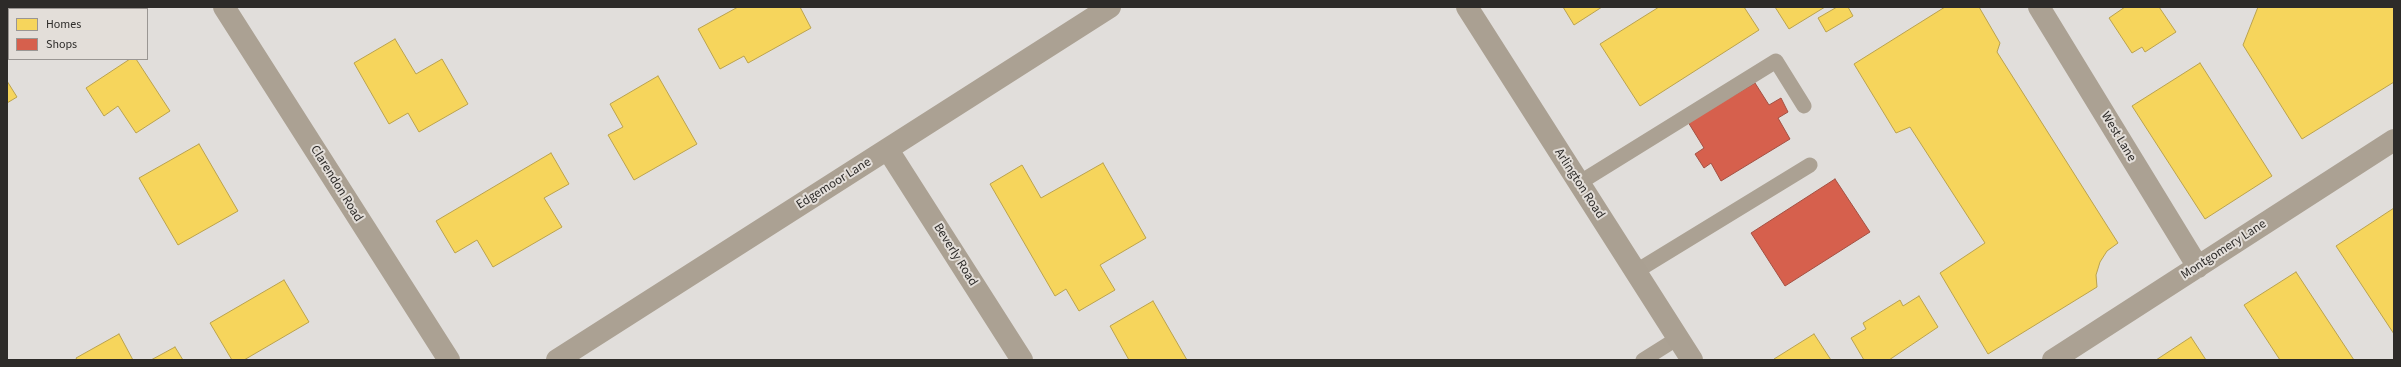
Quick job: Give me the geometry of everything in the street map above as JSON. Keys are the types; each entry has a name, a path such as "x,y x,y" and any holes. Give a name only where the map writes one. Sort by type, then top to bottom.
{"main road":[{"name":"Arlington Road","path":"1467,7 1692,360"}],"street":[{"name":"Clarendon Road","path":"224,7 449,360"},
{"name":"Edgemoor Lane","path":"557,360 1110,7"},
{"name":"West Lane","path":"2039,7 2198,267"},
{"name":"Montgomery Lane","path":"2053,360 2394,140"},
{"name":"Beverly Road","path":"888,150 1022,360"}],"lane":[{"path":"1579,183 1776,61 1804,106"},
{"path":"1635,272 1810,165"},
{"path":"1643,360 1678,338"}],"building: Homes":[{"path":"28,7 54,7 54,8"},
{"path":"738,7 800,7 811,28 748,63 744,56 720,69 698,29"},
{"path":"1563,7 1602,7 1574,25"},
{"path":"1659,7 1744,7 1759,30 1640,106 1600,44"},
{"path":"1775,7 1825,7 1789,29"},
{"path":"1837,7 1848,7 1853,16 1826,32 1818,18"},
{"path":"1945,7 1979,7 2000,43 1997,52 2118,243 2107,251 2100,262 2096,275 2097,287 1988,354 1940,273 1985,243 1910,127 1896,133 1854,64"},
{"path":"2125,7 2159,7 2176,32 2145,52 2142,47 2132,53 2109,18"},
{"path":"2258,7 2394,7 2394,82 2302,139 2243,45"},
{"path":"395,39 416,74 442,59 468,104 419,132 408,113 389,124 354,63"},
{"path":"128,60 137,60 170,111 136,133 118,106 104,116 86,88"},
{"path":"2200,63 2272,176 2205,219 2132,106"},
{"path":"658,76 697,144 634,180 608,135 623,127 610,104"},
{"path":"7,81 17,97 7,103"},
{"path":"199,144 238,211 178,245 139,178"},
{"path":"551,153 569,184 544,198 562,227 493,267 477,240 455,253 436,221"},
{"path":"1103,163 1146,238 1100,265 1115,290 1079,311 1066,289 1055,296 990,184 1022,165 1041,198"},
{"path":"2394,208 2394,334 2336,246"},
{"path":"2296,272 2354,360 2280,360 2244,305"},
{"path":"284,280 309,322 244,360 232,360 210,323"},
{"path":"1919,296 1938,327 1889,360 1864,360 1851,338 1866,329 1863,323 1900,300 1903,306"},
{"path":"1153,301 1187,360 1129,360 1110,326"},
{"path":"119,334 133,360 77,360 76,358"},
{"path":"1814,334 1831,360 1774,359"},
{"path":"2191,337 2206,360 2156,360"},
{"path":"175,347 183,360 151,360"}],"building: Shops":[{"path":"1755,83 1769,105 1781,98 1788,112 1778,118 1790,139 1721,181 1711,163 1704,168 1695,154 1704,148 1688,122"},
{"path":"1835,179 1870,232 1785,286 1751,233"}]}
